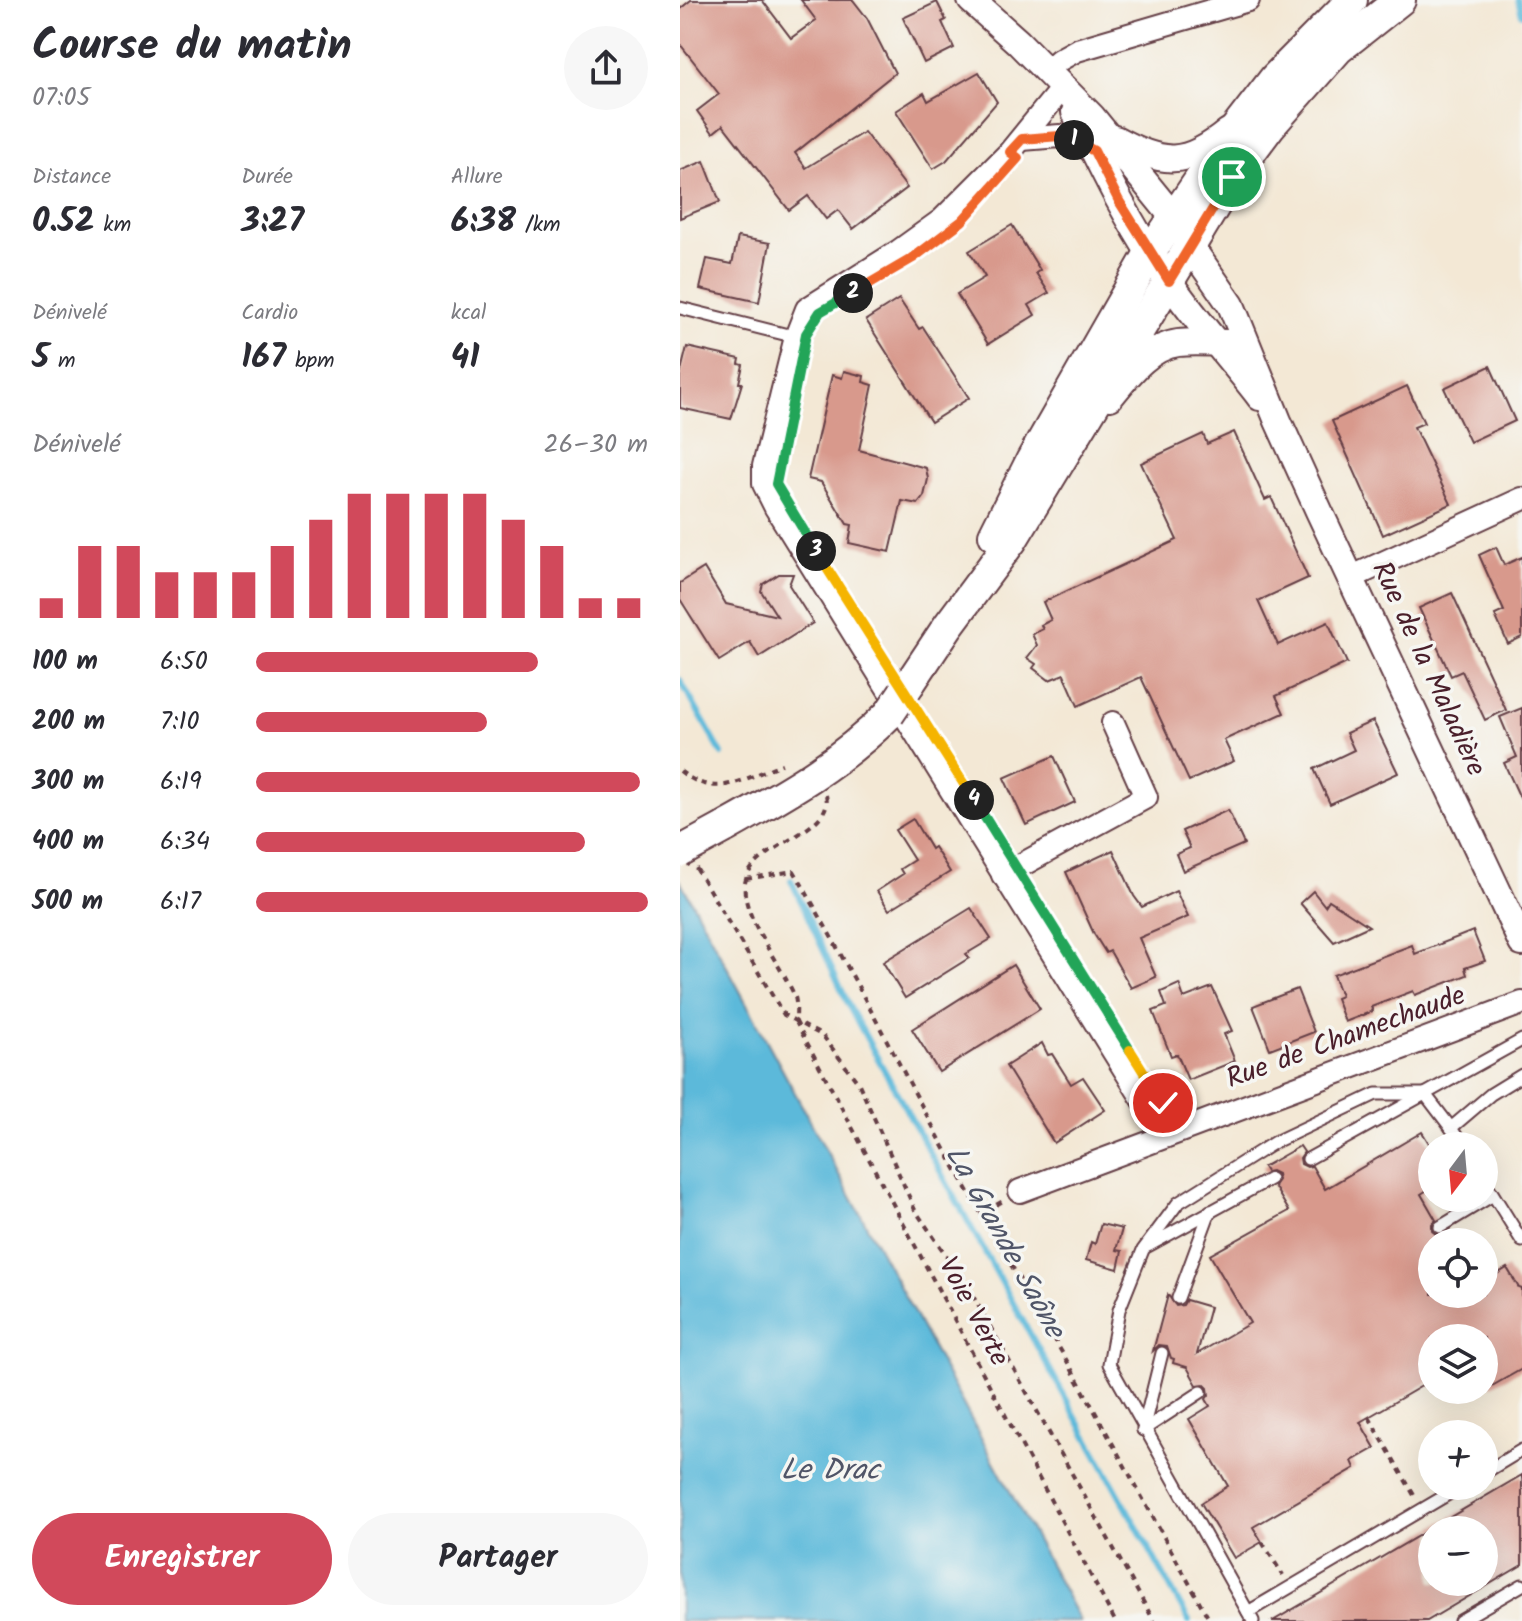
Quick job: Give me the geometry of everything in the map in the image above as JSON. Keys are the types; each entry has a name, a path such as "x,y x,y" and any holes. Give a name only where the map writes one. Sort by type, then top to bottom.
{"main road":[{"path":"948,626 1031,461 1150,253 1275,78 1352,0"},
{"path":"688,860 724,828 814,775 868,736 889,714 948,626 1012,540 1232,177 1270,126 1338,49 1400,0"}],"street":[{"path":"971,0 1055,79 1100,142"},
{"path":"1166,1136 776,508 764,484 764,466 796,337 807,309 942,220 1022,139 1055,79 1059,60 1077,50 1248,0"},
{"path":"1022,139 1060,136 1100,142 1164,159 1209,148 1243,119"},
{"name":"Rue de la Maladière","path":"1100,142 1174,218 1231,305 1278,421 1522,943"},
{"name":"Rue de la Maladière","path":"1100,142 1119,201 1150,253 1278,421"},
{"path":"1067,448 1133,370 1157,349 1178,343 1245,342"},
{"path":"1350,578 1522,499"},
{"path":"1003,875 1146,797 1113,723"},
{"name":"Rue de Chamechaude","path":"1020,1191 1522,1003"}],"lane":[{"path":"680,308 796,337"},
{"path":"1308,1159 1522,1040"},
{"path":"1451,1128 1491,1094 1522,1075"},
{"path":"1425,1094 1376,1094 1275,1142 1178,1203 1143,1250 1119,1310 1109,1364 1143,1430 1251,1617 1438,1500"},
{"path":"1425,1094 1454,1132"},
{"path":"1143,1250 1270,1179"},
{"path":"1498,1203 1522,1241"},
{"path":"1178,1298 1210,1211"},
{"path":"1440,1227 1465,1212"},
{"path":"1143,1430 1162,1353"},
{"path":"1143,1430 1201,1392"},
{"path":"1498,1465 1522,1450"},
{"path":"1460,1621 1522,1585"}],"path":[{"path":"680,771 706,786 730,786 792,761"},
{"path":"796,1022 796,1000 745,900 746,879 766,855 819,821 827,807 828,798 823,789"},
{"path":"688,860 784,1015 823,1036 859,1084 915,1210 968,1287 1154,1621"},
{"path":"746,879 794,871 833,938 927,1120 1071,1368 1210,1621"},
{"name":"Voie Verte","path":"796,1022 1115,1621"},
{"path":"981,1213 1020,1191"},
{"path":"1369,1417 1423,1509"}],"water":[{"name":"Le Drac","path":"680,880 1080,1621 680,1621"}],"building":[{"path":"691,0 762,0 791,38 816,20 801,0 853,0 867,18 895,73 795,153 806,168 864,132 907,188 853,229 838,210 826,219 808,196 789,210 723,125 713,133 697,111 719,94 680,44 680,9"},
{"path":"937,2 954,48 924,63 903,18"},
{"path":"979,72 997,102 946,161 933,169 896,111 924,93 928,101"},
{"path":"704,161 720,202 680,218 680,171"},
{"path":"1012,225 1040,270 1036,273 1049,293 1029,305 1035,315 988,344 957,294 985,277 969,251"},
{"path":"738,237 770,243 759,302 700,289 707,259 732,264"},
{"path":"899,299 919,329 923,327 969,398 931,422 866,320"},
{"path":"687,347 740,359 739,364 743,365 739,383 742,383 731,419 680,408 680,375"},
{"path":"1490,366 1515,421 1470,442 1444,388"},
{"path":"844,371 864,376 863,382 873,385 859,450 926,468 928,479 924,496 918,504 902,501 890,552 849,543 852,525 847,524 821,482 808,479 832,375 842,378"},
{"path":"1407,386 1424,423 1414,427 1451,504 1383,535 1332,421"},
{"path":"1234,432 1265,500 1271,497 1308,578 1258,601 1278,645 1328,622 1347,663 1276,696 1284,713 1224,740 1234,761 1189,781 1141,677 1078,706 1064,674 1049,680 1033,668 1036,664 1027,658 1037,645 1032,634 1043,629 1041,625 1051,620 1043,602 1177,540 1141,463 1203,434 1207,444"},
{"path":"1496,547 1504,565 1522,557 1522,637 1508,644 1495,615 1504,611 1479,555"},
{"path":"704,568 726,604 777,616 761,591 763,584 779,574 793,574 789,585 813,623 759,657 750,642 719,661 680,599 680,583"},
{"path":"1452,593 1506,710 1485,720 1462,671 1451,676 1419,608"},
{"path":"1522,708 1522,802 1504,763 1517,757 1500,717"},
{"path":"1373,721 1398,773 1330,804 1314,769 1354,750 1346,733"},
{"path":"1054,756 1075,802 1026,825 1004,778"},
{"path":"1228,810 1244,844 1183,871 1176,854 1190,848 1182,831"},
{"path":"913,819 931,849 934,847 950,872 889,910 877,891 903,874 900,869 914,860 895,830"},
{"path":"1113,850 1142,907 1176,891 1188,917 1139,938 1156,977 1131,988 1110,951 1106,953 1094,934 1066,872"},
{"path":"1313,891 1325,906 1329,900 1369,926 1334,942 1300,903"},
{"path":"971,908 991,939 966,954 969,958 905,998 883,962"},
{"path":"1473,931 1485,961 1465,968 1467,975 1415,995 1413,991 1371,1007 1373,1011 1345,1022 1336,998 1341,996 1333,975 1412,945 1415,954"},
{"path":"1013,965 1040,1009 939,1072 912,1029"},
{"path":"1179,984 1184,998 1212,987 1232,1031 1224,1034 1235,1061 1188,1080 1177,1054 1171,1056 1153,1011 1166,1006 1161,992"},
{"path":"1297,989 1314,1032 1270,1049 1253,1006"},
{"path":"1042,1043 1071,1084 1083,1077 1105,1110 1054,1143 1006,1066"},
{"path":"1418,1134 1418,1212 1431,1212 1436,1220 1432,1228 1418,1228 1418,1308 1498,1308 1498,1273 1507,1268 1522,1289 1522,1369 1498,1383 1498,1324 1418,1324 1418,1388 1360,1422 1375,1448 1352,1461 1355,1468 1253,1527 1262,1542 1234,1558 1201,1503 1228,1486 1189,1419 1210,1406 1206,1399 1208,1388 1204,1384 1197,1385 1187,1367 1173,1363 1167,1346 1159,1345 1153,1351 1168,1295 1176,1306 1183,1305 1186,1300 1210,1307 1197,1354 1250,1323 1210,1255 1289,1211 1274,1186 1278,1180 1277,1174 1266,1172 1263,1167 1300,1146 1304,1152 1300,1158 1301,1164 1312,1166 1325,1189"},
{"path":"1101,1224 1122,1229 1116,1250 1122,1251 1118,1269 1086,1260"},
{"path":"1522,1475 1522,1565 1498,1579 1498,1516 1452,1516 1479,1500 1498,1500 1498,1489"},
{"path":"1418,1536 1418,1596 1469,1596 1427,1621 1273,1621"}],"waterway":[{"path":"1518,0 1522,14"},
{"name":"La Grande Saône","path":"680,680 722,754"},
{"name":"La Grande Saône","path":"791,880 851,1010 1189,1621"}],"route":[{"path":"1163,1103 776,484 806,334 820,312 913,258 962,221 1018,158 1010,152 1022,139 1041,135 1060,136 1094,151 1119,201 1169,281 1232,177"}]}
